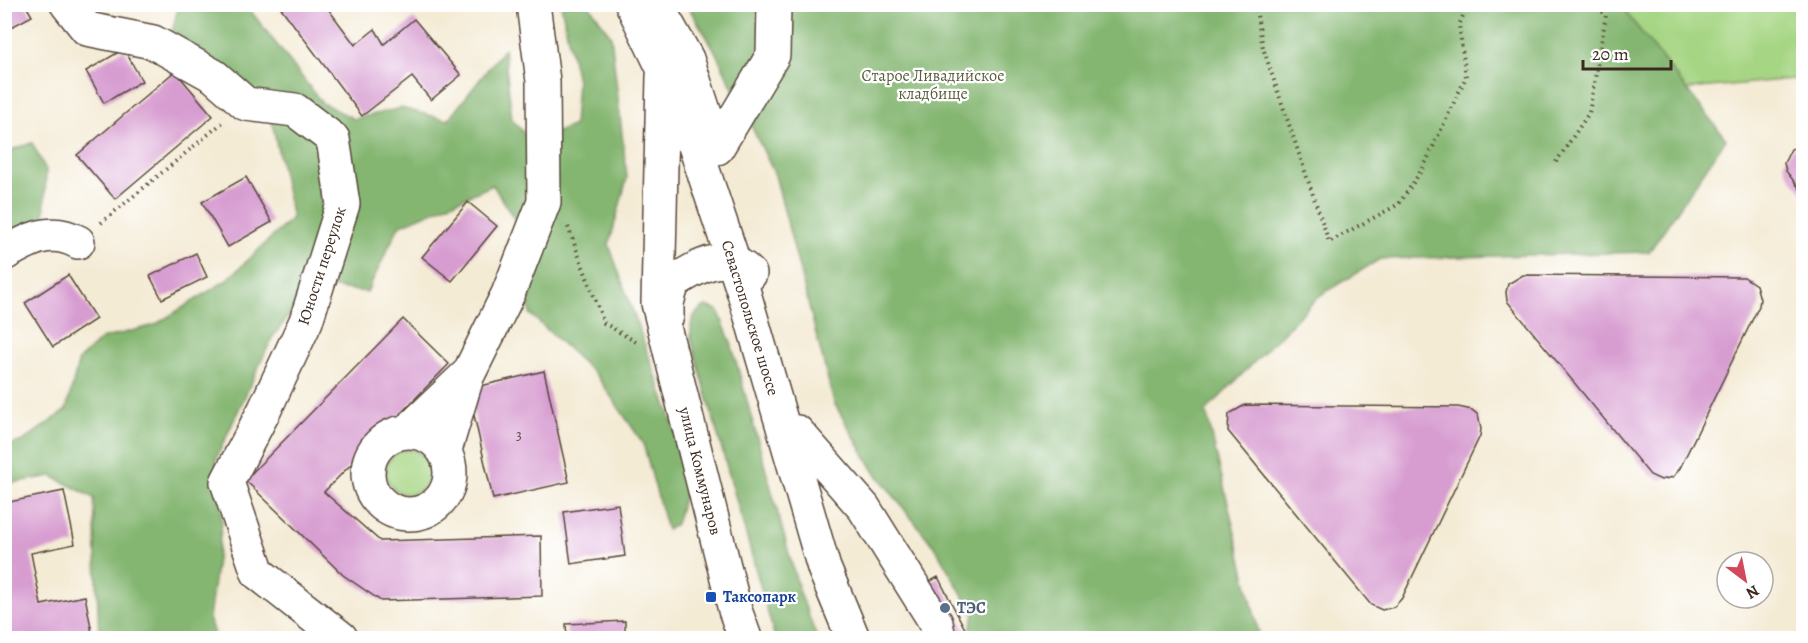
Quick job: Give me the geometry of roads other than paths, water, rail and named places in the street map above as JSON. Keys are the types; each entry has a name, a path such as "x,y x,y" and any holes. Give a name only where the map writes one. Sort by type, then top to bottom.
{"main road":[{"name":"Юности переулок","path":"67,4 87,29 153,42 214,76 246,104 295,110 333,139 343,204 306,321 265,409 227,482 258,573 341,639"},
{"path":"445,450 469,373 508,294 543,202 543,81 533,4"},
{"name":"Севастопольское шоссе","path":"632,4 675,65 682,107 733,262 751,291 810,523 824,568 853,639"},
{"path":"656,4 675,65 717,148 736,207 751,291 841,570 871,639"},
{"path":"717,148 773,55 774,4"},
{"name":"улица Коммунаров","path":"675,65 655,344 745,639"},
{"name":"улица Коммунаров","path":"658,303 682,107"},
{"path":"4,254 31,239 63,234 78,242"},
{"path":"655,344 673,282 705,262 733,262"},
{"path":"655,344 684,291 708,277 729,281 751,291"},
{"path":"408,430 429,435 445,450 451,471 446,492 431,508 411,515 389,510 373,495 367,474 372,453 387,437 408,430 469,373"},
{"path":"797,432 864,508 936,623 939,639"}],"place":[{"name":"Таксопарк","path":"711,597"},
{"name":"ТЭС","path":"945,608"}],"park label":[{"name":"Старое Ливадийское кладбище","path":"933,85"}]}
